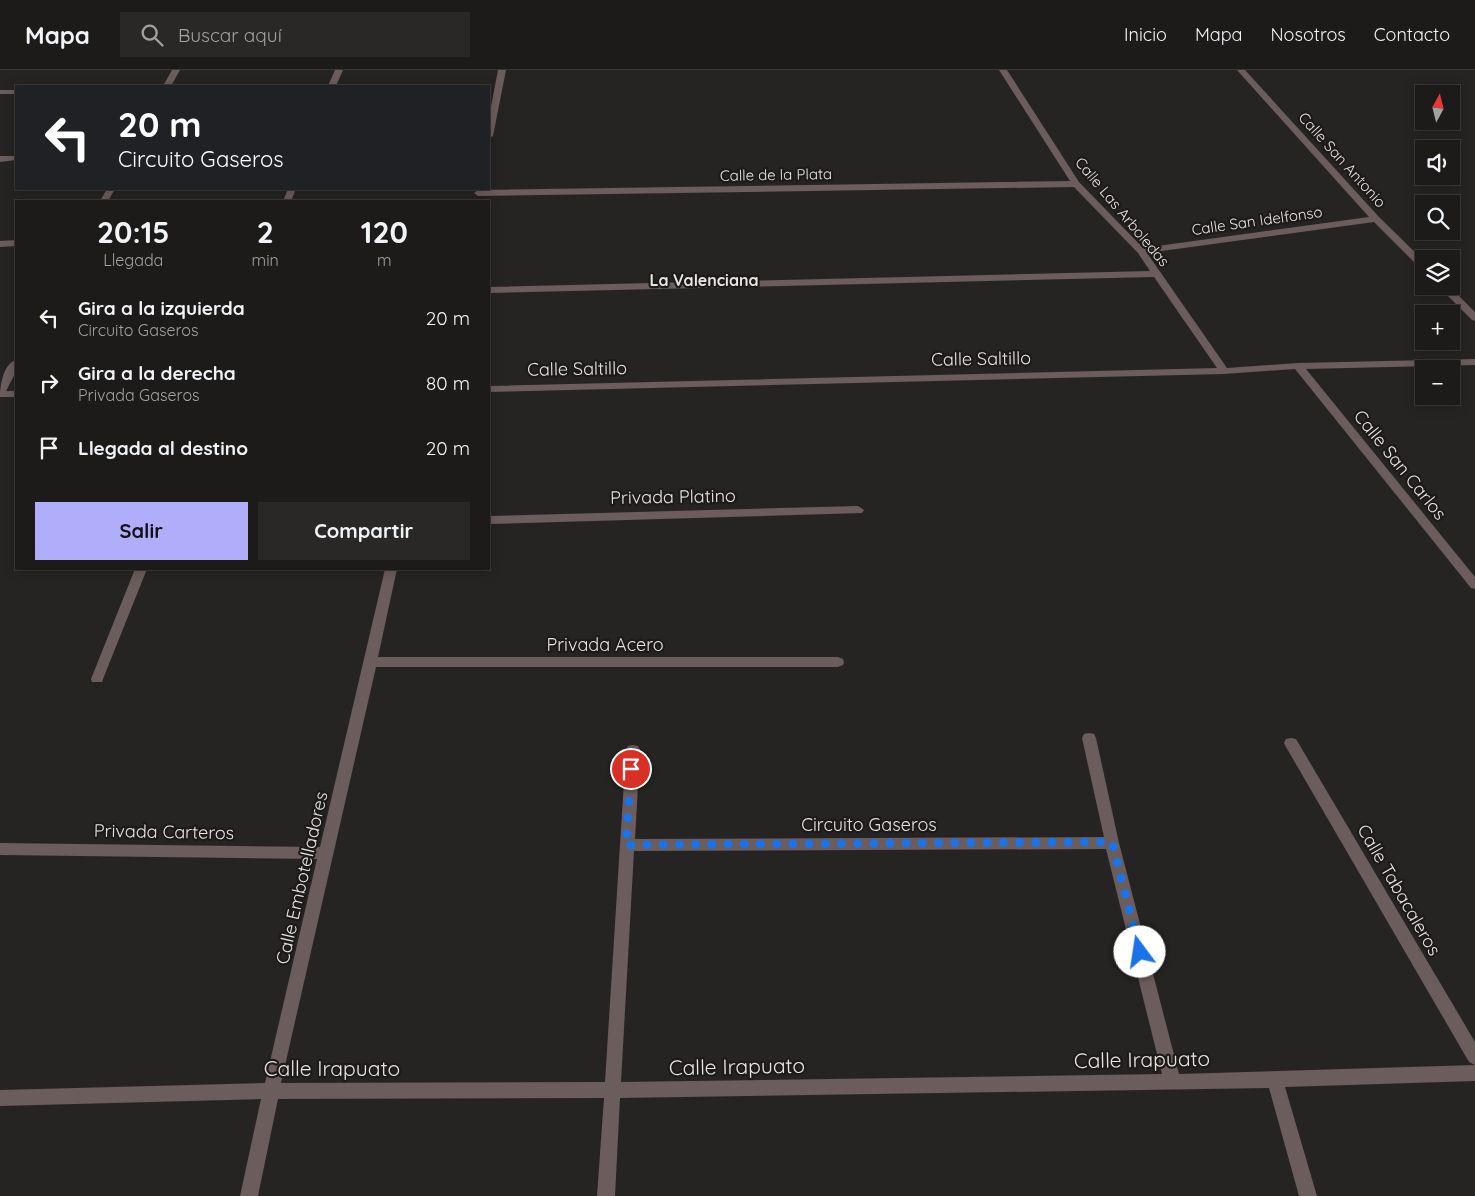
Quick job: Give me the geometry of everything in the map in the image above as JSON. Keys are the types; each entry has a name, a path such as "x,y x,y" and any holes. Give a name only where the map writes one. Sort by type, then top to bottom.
{"street":[{"path":"168,85 176,70"},
{"path":"332,85 339,70"},
{"path":"490,131 502,70"},
{"name":"Calle Las Arboledas","path":"1003,70 1076,184 1141,251 1224,371"},
{"name":"Calle San Antonio","path":"1241,70 1376,219 1415,258"},
{"path":"0,92 15,92"},
{"path":"0,159 15,158"},
{"name":"Calle de la Plata","path":"477,194 1076,184"},
{"name":"Calle San Idelfonso","path":"1141,251 1376,219"},
{"path":"0,244 15,243"},
{"path":"490,290 1158,274"},
{"path":"1452,295 1475,318"},
{"name":"Calle Saltillo","path":"490,389 1224,371 1298,366 1475,362"},
{"path":"15,365 0,394 15,394"},
{"name":"Calle San Carlos","path":"1298,366 1475,585"},
{"name":"Privada Platino","path":"490,520 858,510"},
{"path":"97,679 141,570"},
{"name":"Calle Embotelladores","path":"249,1196 270,1091 327,854 392,570"},
{"name":"Privada Acero","path":"371,662 838,662"},
{"path":"1089,738 1112,842 1172,1080"},
{"name":"Calle Tabacaleros","path":"1291,743 1475,1057"},
{"path":"606,1196 633,750"},
{"name":"Circuito Gaseros","path":"626,845 1112,842"},
{"name":"Privada Carteros","path":"0,849 327,854"},
{"name":"Calle Irapuato","path":"0,1098 270,1091 611,1090 1172,1080 1275,1080 1475,1074"},
{"path":"1275,1080 1308,1196"}],"district":[{"name":"La Valenciana","path":"704,280"}],"route":[{"path":"631,769 626,845 1112,842 1140,952"}]}
